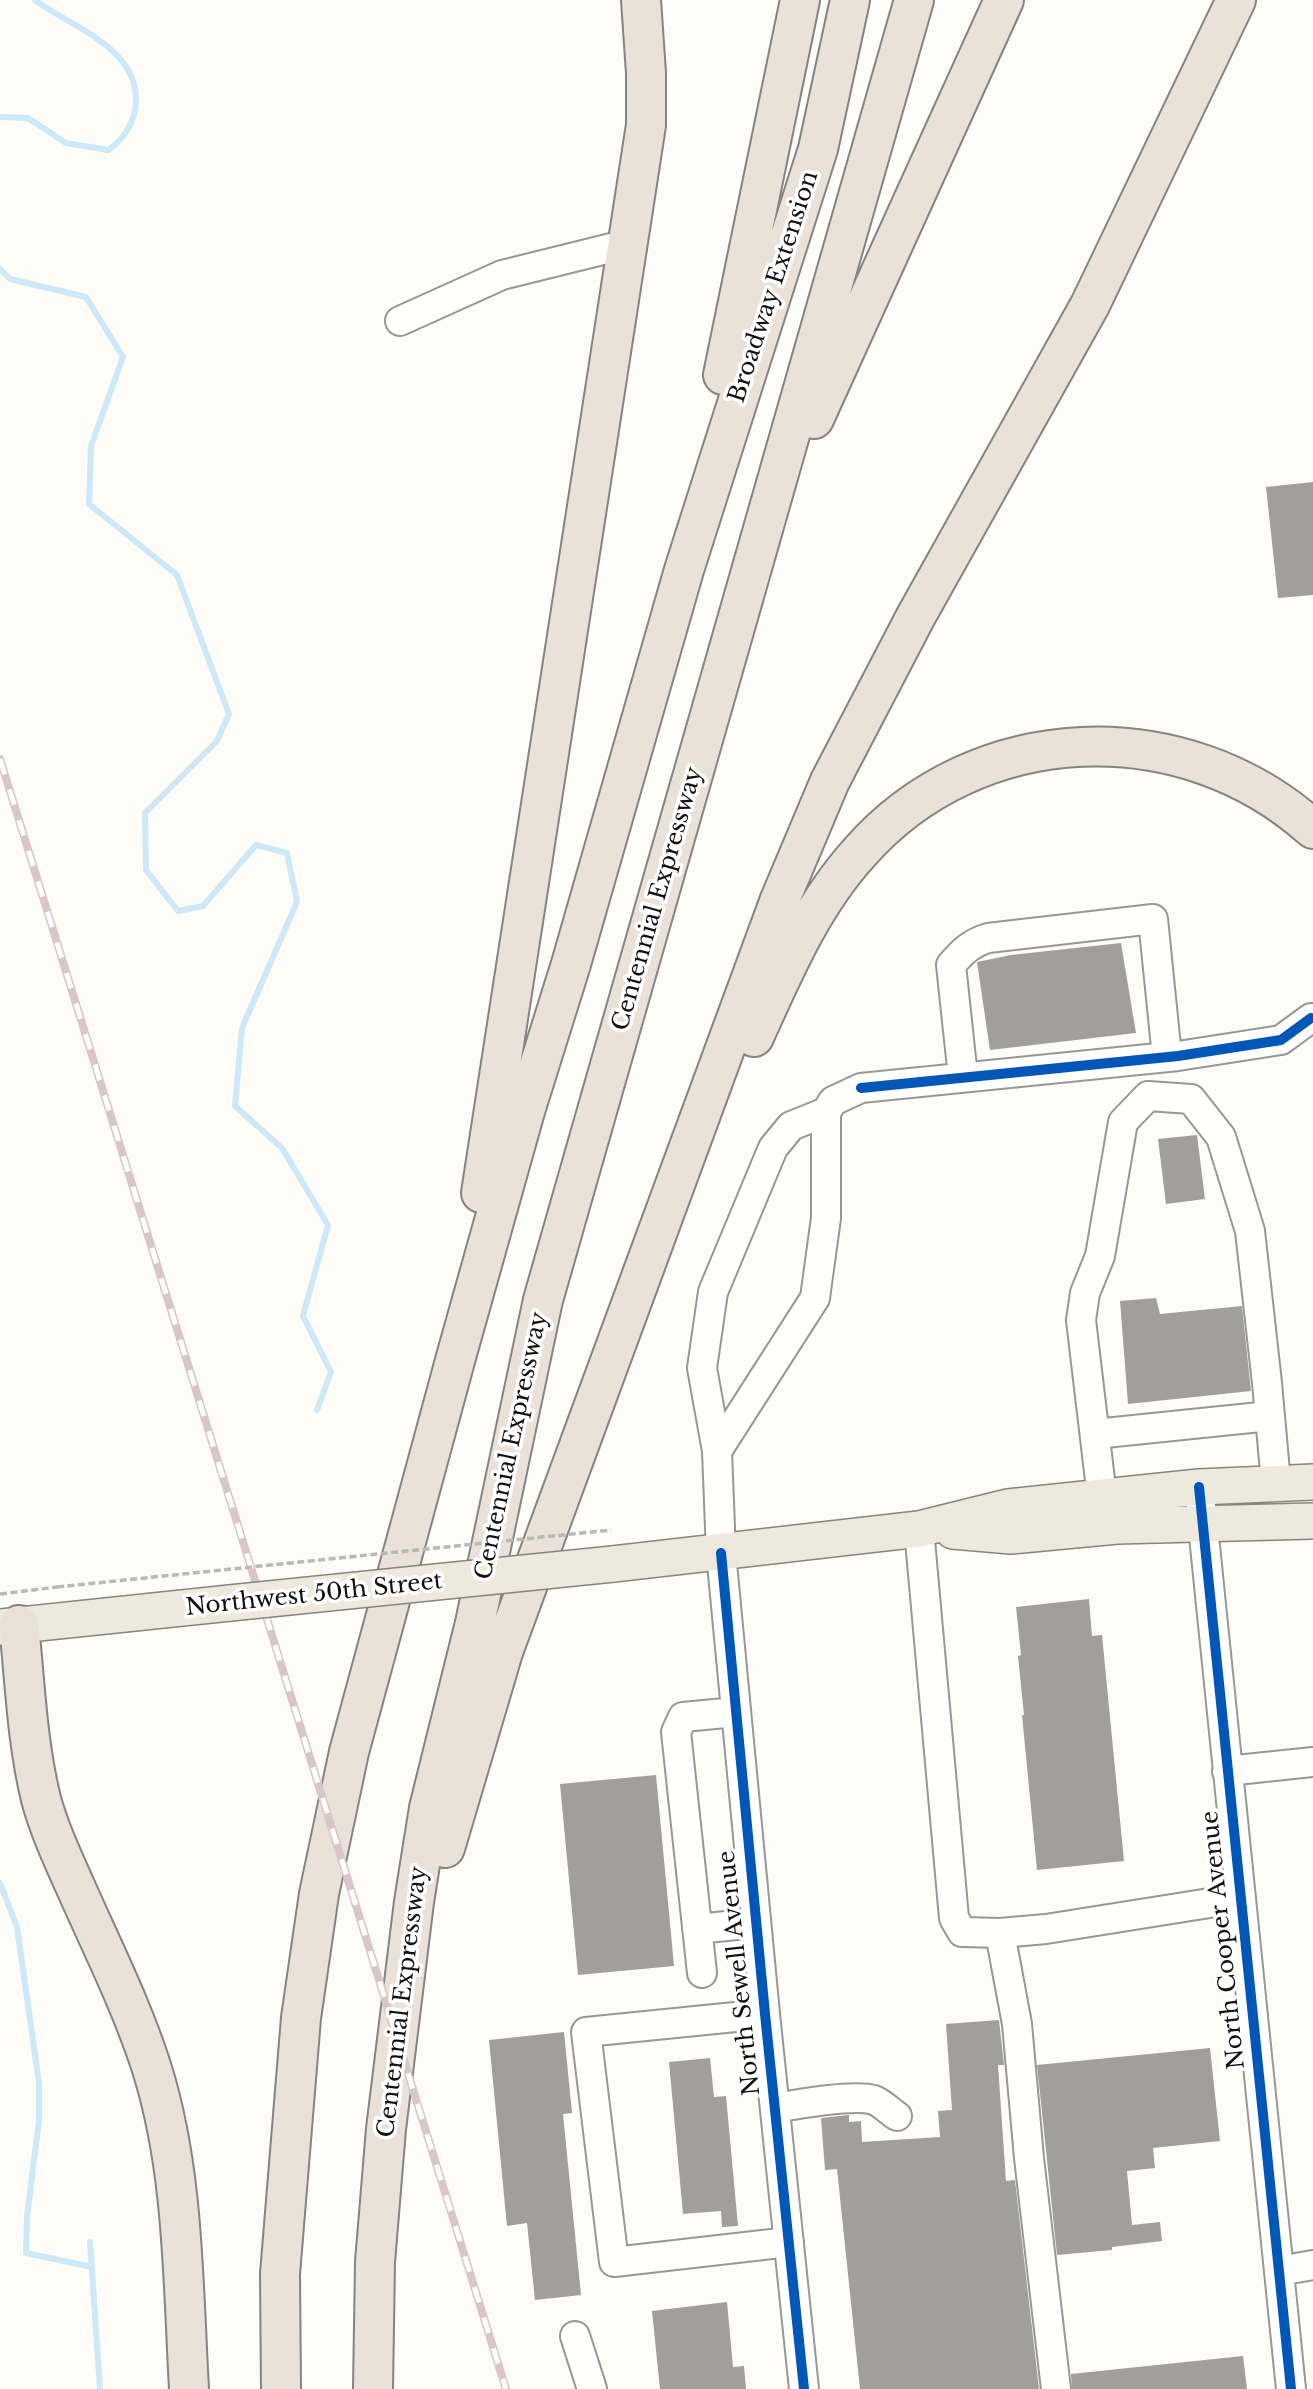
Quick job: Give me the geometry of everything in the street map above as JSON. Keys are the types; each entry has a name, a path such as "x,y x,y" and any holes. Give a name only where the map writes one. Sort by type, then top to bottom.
{"highway":[{"path":"281,2389 279,2274 301,2018 319,1894 349,1752 525,1111 575,951 684,570 800,0"},
{"name":"Broadway Extension","path":"684,570 818,149 850,0"},
{"path":"765,525 914,0"},
{"path":"765,525 877,285 1004,0"},
{"path":"403,1988 503,1652 779,902 830,781 916,616 1090,305 1236,0"},
{"path":"456,1357 646,125 642,10"},
{"name":"Centennial Expressway","path":"373,2389 375,2262 386,2129 429,1808 475,1623 543,1300 765,525"},
{"path":"625,1319 789,959 840,875 890,821 915,802 958,777 998,761 1050,750 1118,747 1169,754 1216,768 1265,792 1313,829"},
{"path":"6,1615 41,1800 56,1843 130,2011 152,2068 165,2119 177,2196 189,2389"}],"main road":[{"name":"Northwest 50th Street","path":"6,1615 59,1604 613,1564 919,1529 1008,1507 1199,1488 1313,1482"},
{"name":"Northwest 50th Street","path":"919,1529 1011,1536 1117,1526 1313,1521"}],"street":[{"path":"400,321 502,275 627,244"},
{"path":"1167,1057 1153,919 988,938 973,942 951,965 963,1077 1167,1057 1281,1040 1311,1018"},
{"name":"North Sewell Avenue","path":"804,2389 721,1553 717,1451 702,1368 713,1292 773,1148 791,1126 826,1112 833,1101 861,1087 963,1077"},
{"path":"1102,1497 1081,1320 1086,1293 1100,1256 1123,1122 1147,1096 1191,1099 1221,1137 1250,1231 1276,1483"},
{"path":"717,1451 814,1298 826,1218 826,1112"},
{"path":"1095,1434 1270,1416"},
{"name":"North Cooper Avenue","path":"1199,1488 1291,2389"},
{"path":"919,1529 954,1918 962,1932 1000,1933 1046,1929 1241,1898"},
{"path":"702,1973 676,1732 683,1717 736,1712"},
{"path":"1227,1771 1313,1762"},
{"path":"697,1929 756,1923"},
{"path":"1000,1933 1017,2024 1029,2158 1056,2389"},
{"path":"765,2014 586,2032 614,2262 789,2242"},
{"path":"775,2108 817,2101 865,2099 881,2104 897,2116"},
{"path":"1279,2271 1313,2265"},
{"path":"575,2336 592,2389"}],"building":[{"path":"1313,482 1313,595 1278,598 1266,487"},
{"path":"1121,943 1136,1033 990,1050 977,962 1011,955"},
{"path":"1197,1135 1205,1199 1166,1204 1158,1139"},
{"path":"1156,1298 1160,1314 1242,1306 1251,1391 1128,1404 1120,1301"},
{"path":"1089,1599 1092,1636 1102,1635 1124,1861 1037,1870 1022,1715 1018,1656 1021,1655 1016,1607"},
{"path":"656,1775 674,1966 578,1975 560,1784"},
{"path":"999,2020 1004,2065 998,2065 1006,2181 1015,2180 1039,2389 860,2389 837,2169 825,2170 821,2118 849,2115 849,2122 861,2121 862,2142 940,2137 938,2111 952,2110 946,2024"},
{"path":"564,2032 572,2113 563,2114 581,2295 535,2300 527,2223 507,2226 489,2040"},
{"path":"1210,2048 1220,2141 1153,2148 1155,2168 1127,2171 1132,2225 1160,2222 1162,2241 1112,2247 1112,2250 1057,2255 1037,2065"},
{"path":"710,2058 714,2097 726,2096 738,2226 722,2227 721,2211 683,2214 669,2062"},
{"path":"727,2302 733,2367 744,2366 746,2389 660,2389 652,2311"},
{"path":"1243,2356 1247,2389 1072,2389 1071,2374"}],"waterway":[{"path":"0,117 28,118 66,143 108,150 122,138 134,116 135,89 129,71 118,56 86,31 35,0"},
{"path":"0,269 10,279 86,297 123,357 91,446 89,504 177,575 229,714 217,741 145,813 146,870 178,911 203,906 256,845 287,853 297,902 242,1028 235,1106 282,1148 328,1225 303,1316 331,1372 317,1410"},
{"path":"0,1883 17,1927 39,2083 39,2120 27,2217 26,2253 92,2267"},
{"path":"90,2242 100,2389"}],"railway":[{"path":"0,759 506,2389"}],"cycle path":[{"path":"861,1088 1178,1056 1281,1040 1311,1018"},
{"path":"1199,1487 1291,2389"},
{"path":"721,1553 804,2389"}]}
